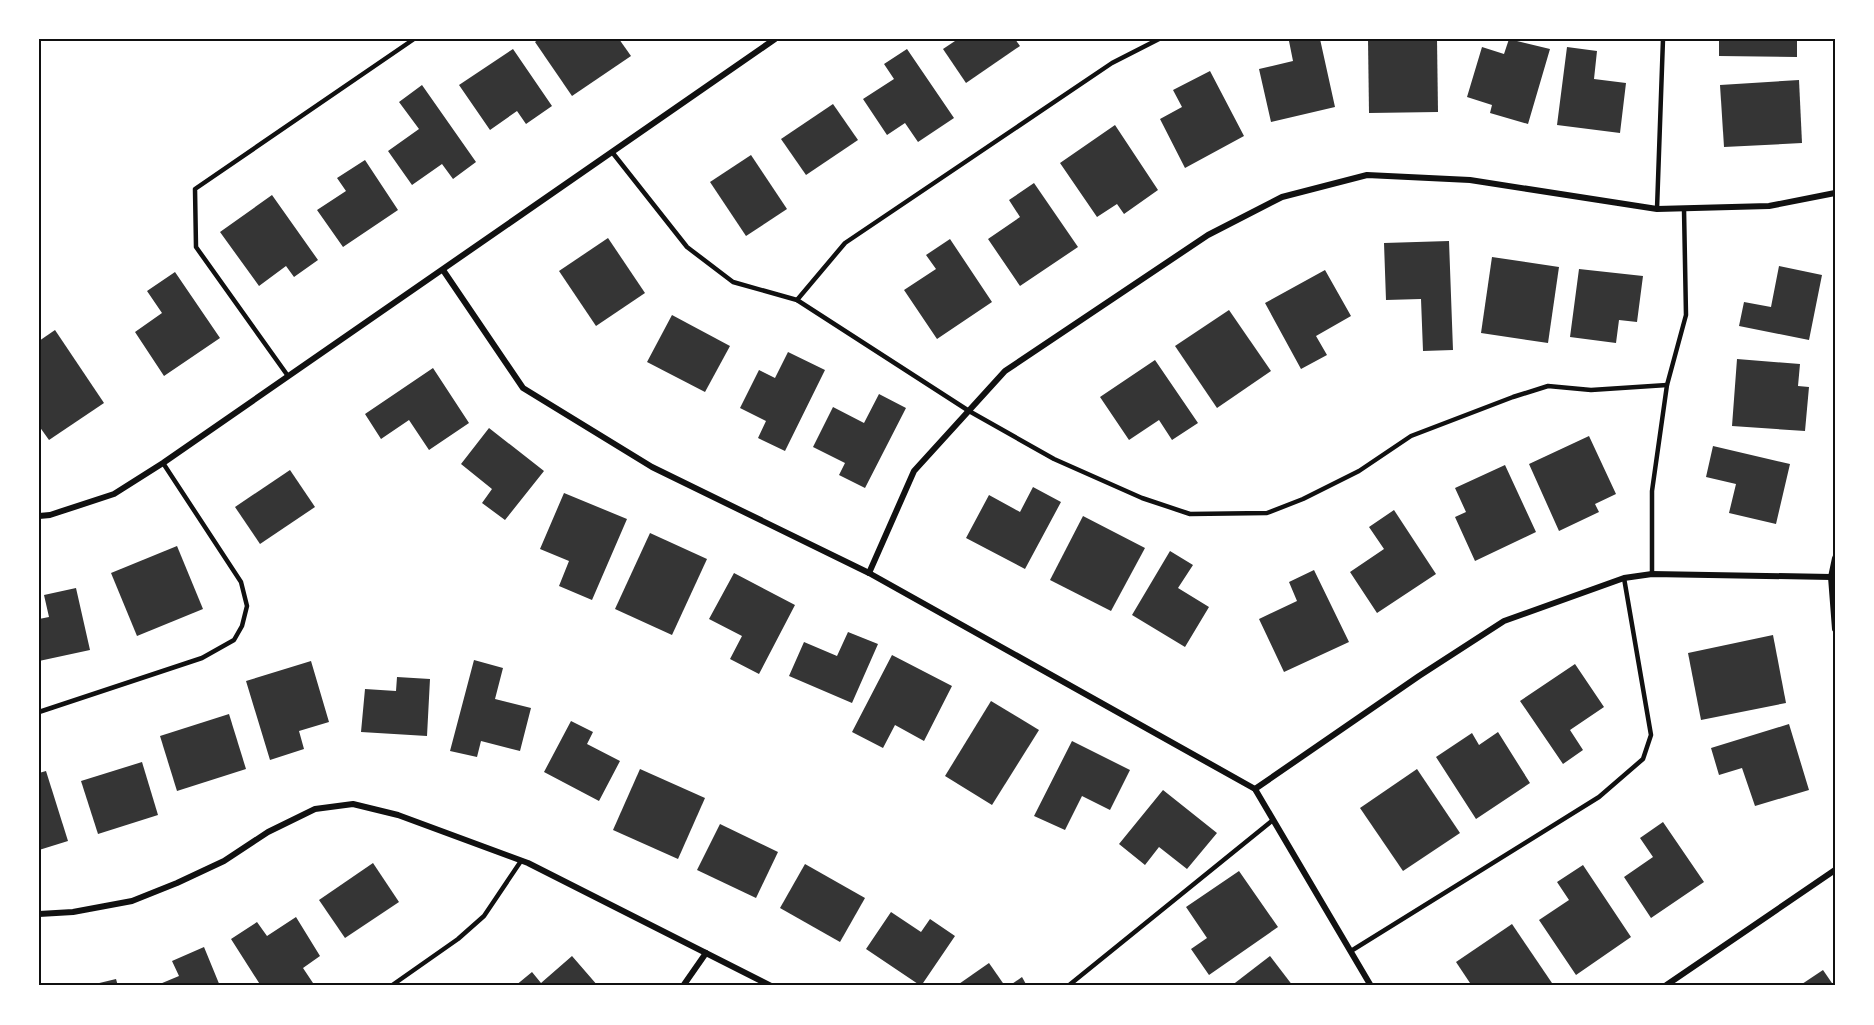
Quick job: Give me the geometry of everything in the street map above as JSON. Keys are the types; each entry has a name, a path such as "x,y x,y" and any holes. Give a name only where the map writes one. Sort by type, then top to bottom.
{"street":[{"path":"39,516 50,515 114,494 163,463 774,39"},
{"path":"868,573 914,471 1005,371 1208,235 1282,197 1366,175 1470,180 1657,209 1769,206 1835,193"},
{"path":"443,270 523,388 652,467 868,573 1255,789 1371,986"},
{"path":"1835,558 1831,577 1835,629"},
{"path":"1255,789 1419,676 1504,621 1624,578 1652,574 1831,577"},
{"path":"39,914 73,912 141,897 224,861 268,832 315,808 354,804 398,815 521,861 771,986"},
{"path":"1665,986 1835,870"},
{"path":"683,986 706,954"}],"lane":[{"path":"288,376 196,247 195,189 414,39"},
{"path":"797,300 845,243 1112,63 1159,39"},
{"path":"1657,209 1663,39"},
{"path":"612,152 687,248 733,282 797,300 969,411 1054,459 1142,498 1190,514 1267,513 1303,499 1359,471 1411,436 1513,397 1548,387 1591,390 1667,385"},
{"path":"1652,574 1652,491 1667,385 1686,315 1684,209"},
{"path":"39,712 202,657 234,640 242,626 247,606 241,582 163,463"},
{"path":"1351,951 1599,797 1643,759 1651,735 1624,578"},
{"path":"1068,986 1273,820"},
{"path":"390,986 458,939 483,916 521,861"}],"building":[{"path":"539,39 619,39 631,56 572,96 535,42"},
{"path":"958,39 1015,39 1020,46 966,83 943,49"},
{"path":"1320,39 1335,107 1271,122 1259,69 1293,61 1289,41"},
{"path":"1368,39 1437,39 1438,112 1369,113"},
{"path":"1509,39 1550,49 1528,124 1490,113 1492,105 1467,97 1482,47 1504,54"},
{"path":"1719,39 1797,39 1797,57 1719,56"},
{"path":"1567,47 1597,51 1594,79 1626,83 1620,133 1557,125"},
{"path":"513,49 552,106 526,124 517,111 490,130 459,85"},
{"path":"907,49 954,118 918,142 905,123 887,135 863,99 894,79 884,64"},
{"path":"1210,71 1244,136 1185,168 1160,119 1182,107 1173,90"},
{"path":"1799,80 1802,143 1724,147 1720,85"},
{"path":"422,85 476,162 453,179 442,164 412,185 388,151 419,129 399,102"},
{"path":"833,104 858,140 806,175 781,139"},
{"path":"1115,125 1158,190 1124,214 1117,204 1097,217 1060,163"},
{"path":"751,155 787,209 746,236 710,182"},
{"path":"365,160 398,210 343,247 317,210 346,191 337,178"},
{"path":"1034,183 1078,247 1020,286 988,239 1020,217 1009,200"},
{"path":"272,195 318,260 294,277 286,266 259,286 220,232"},
{"path":"608,238 645,293 596,326 559,271"},
{"path":"950,239 992,302 937,339 904,290 936,269 926,255"},
{"path":"1449,241 1453,350 1423,351 1421,299 1386,300 1384,243"},
{"path":"1492,257 1559,267 1548,343 1481,333"},
{"path":"1779,266 1822,275 1809,340 1739,326 1744,302 1771,307"},
{"path":"1579,269 1643,276 1637,322 1619,320 1616,343 1570,337"},
{"path":"1325,270 1351,316 1316,336 1327,355 1301,369 1265,303"},
{"path":"175,272 220,338 164,376 135,332 162,313 147,291"},
{"path":"1229,310 1271,371 1217,408 1175,346"},
{"path":"672,315 730,346 705,392 647,362"},
{"path":"55,330 104,403 49,440 39,426 39,341"},
{"path":"788,352 825,370 785,451 758,438 766,421 740,408 759,370 775,378"},
{"path":"1737,359 1800,364 1798,386 1809,387 1805,431 1732,426"},
{"path":"1155,360 1198,423 1172,440 1159,420 1129,440 1100,397"},
{"path":"433,368 469,423 429,450 409,420 381,439 365,414"},
{"path":"879,394 906,408 865,488 839,475 845,463 813,447 833,407 864,423"},
{"path":"489,428 544,471 505,520 482,503 492,489 461,464"},
{"path":"1589,436 1616,494 1595,504 1599,512 1559,531 1529,464"},
{"path":"1713,446 1790,464 1776,524 1729,513 1736,484 1706,477"},
{"path":"1505,465 1536,532 1475,561 1455,517 1466,512 1455,488"},
{"path":"290,470 315,507 260,544 235,507"},
{"path":"1033,487 1061,502 1025,569 966,538 989,495 1020,512"},
{"path":"564,493 627,519 592,600 559,586 569,561 540,549"},
{"path":"1394,510 1436,574 1377,613 1350,572 1384,549 1369,527"},
{"path":"1083,516 1145,548 1111,611 1050,580"},
{"path":"650,533 707,559 672,635 615,609"},
{"path":"177,546 203,609 137,636 111,573"},
{"path":"1170,551 1193,565 1178,588 1209,607 1185,647 1132,615"},
{"path":"1314,570 1349,642 1284,672 1259,619 1297,601 1289,582"},
{"path":"734,573 795,605 759,674 730,659 742,636 709,619"},
{"path":"76,588 90,650 39,661 39,619 49,617 44,595"},
{"path":"848,632 878,644 852,703 789,676 804,642 837,656"},
{"path":"1773,635 1786,703 1701,720 1688,653"},
{"path":"892,655 952,686 924,741 895,725 883,748 852,732"},
{"path":"474,660 503,668 495,699 531,708 520,751 481,741 477,757 450,751"},
{"path":"311,661 329,722 299,731 304,749 270,760 246,681"},
{"path":"1575,664 1604,707 1570,730 1583,750 1563,764 1520,701"},
{"path":"397,677 430,679 427,736 361,732 365,689 396,691"},
{"path":"991,701 1039,730 992,805 945,776"},
{"path":"229,714 246,769 177,791 160,736"},
{"path":"571,721 593,732 587,744 620,761 599,801 544,772"},
{"path":"1789,724 1809,790 1755,806 1742,768 1719,775 1711,748"},
{"path":"1498,732 1530,783 1476,819 1436,757 1472,733 1479,745"},
{"path":"1072,741 1130,770 1110,810 1082,796 1065,830 1034,816"},
{"path":"142,762 158,815 98,834 81,781"},
{"path":"640,769 705,798 678,859 613,830"},
{"path":"1417,769 1460,833 1403,871 1360,808"},
{"path":"46,771 68,841 39,850 39,773"},
{"path":"1163,790 1217,833 1187,869 1159,847 1145,865 1119,844"},
{"path":"1663,822 1704,882 1651,918 1624,877 1653,857 1640,838"},
{"path":"720,824 778,852 756,898 697,870"},
{"path":"373,863 399,902 345,938 319,900"},
{"path":"805,864 865,898 840,942 780,908"},
{"path":"1583,865 1631,937 1576,975 1539,920 1569,900 1557,882"},
{"path":"1239,871 1278,927 1209,975 1191,949 1207,938 1186,907"},
{"path":"891,912 921,932 930,919 955,936 921,986 866,949"},
{"path":"296,917 320,956 303,968 315,986 261,986 231,939 257,922 267,936"},
{"path":"1512,924 1554,986 1472,986 1456,962"},
{"path":"204,947 220,986 155,986 179,976 172,961"},
{"path":"572,956 598,986 515,986 532,972 541,983"},
{"path":"1270,956 1293,986 1231,986"},
{"path":"989,963 1005,986 956,986"},
{"path":"1823,970 1834,986 1799,986"},
{"path":"1022,977 1027,986 1009,986"},
{"path":"116,979 118,986 91,986 91,985"}]}
